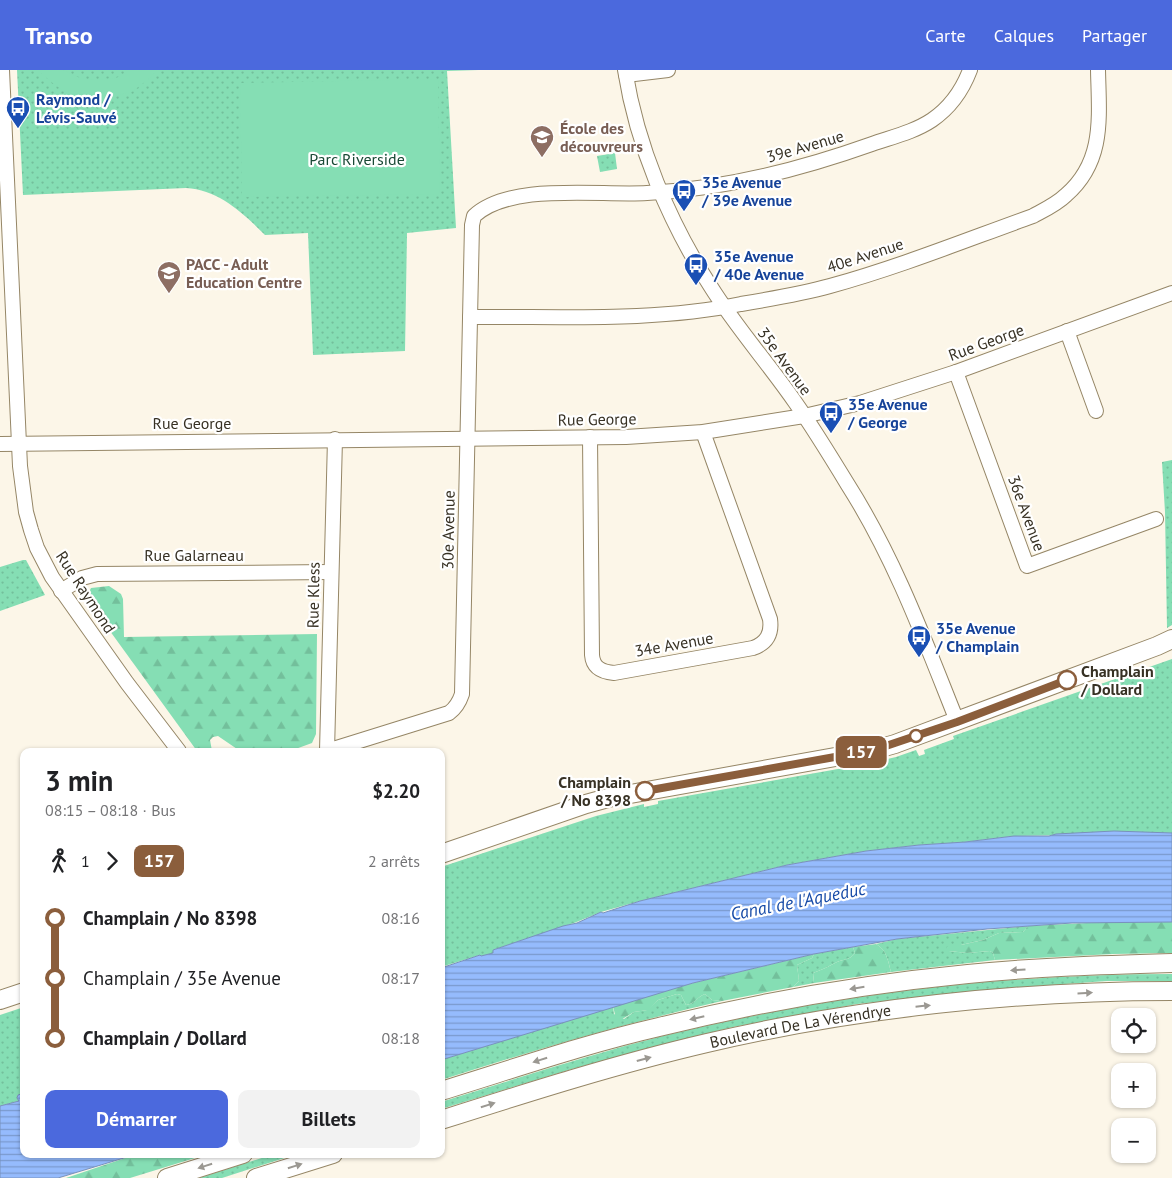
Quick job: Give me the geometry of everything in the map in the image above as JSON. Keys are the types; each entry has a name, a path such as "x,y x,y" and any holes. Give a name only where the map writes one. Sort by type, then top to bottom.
{"main road":[{"path":"445,853 608,798 874,750 957,722 1168,642"},
{"name":"Boulevard De La Vérendrye","path":"445,1090 658,1027 792,998 875,985 966,974 1076,966 1172,963"},
{"name":"Boulevard De La Vérendrye","path":"445,1119 644,1058 708,1043 842,1018 915,1007 1000,998 1101,992 1172,991"},
{"path":"0,1000 20,993"},
{"path":"167,1178 230,1158"},
{"path":"256,1178 320,1158"}],"street":[{"name":"Rue Raymond","path":"2,70 23,492 31,530 37,548 62,591 127,683 177,748"},
{"path":"625,72 668,70"},
{"name":"39e Avenue","path":"474,216 492,204 524,195 661,192 712,186 776,174 834,158 910,131 933,119 950,105 961,89 970,70"},
{"name":"40e Avenue","path":"470,316 642,315 724,307 795,294 859,277 1025,219 1054,204 1074,187 1093,155 1098,134 1098,70"},
{"name":"35e Avenue","path":"625,72 640,132 661,192 697,263 724,307 804,416 850,487 883,548 916,618 957,722"},
{"name":"30e Avenue","path":"337,748 449,713 457,706 462,694 472,225 474,216"},
{"name":"Rue George","path":"0,444 335,439 590,438 703,432 804,416 860,403 956,372 1172,293"},
{"path":"1067,331 1096,411"},
{"name":"36e Avenue","path":"956,372 1027,566 1156,519"},
{"name":"34e Avenue","path":"590,438 592,660 602,671 614,673 753,648 765,642 771,631 770,619 703,432"},
{"name":"Rue Kless","path":"327,748 335,439"},
{"name":"Rue Galarneau","path":"62,591 82,578 97,574 331,572"}],"green space":[{"name":"Parc Riverside","path":"17,70 479,70 447,71 456,228 407,233 405,351 313,355 308,233 265,235 239,211 220,198 209,193 186,188 23,195"},
{"path":"38,70 63,70 80,78 93,80 116,78 132,70 157,70 150,78 129,94 128,92 115,97 116,99 94,101 83,99 64,91"},
{"path":"438,79 440,194 242,197 240,83"},
{"path":"615,153 617,169 600,172 597,156"},
{"path":"1172,460 1172,625 1167,628 1162,462"},
{"path":"26,560 45,595 0,611 0,567"},
{"path":"109,586 121,594 123,599 124,637 317,634 316,734 312,743 298,748 236,748 218,736 210,740 211,748 195,748 86,598 91,588"},
{"path":"1172,659 1172,833 1014,836 866,851 787,865 601,912 493,950 493,953 445,966 445,866 596,816 644,804 644,807 658,804 658,801 866,764 916,750 919,756 925,754 924,750 954,739 953,736"},
{"path":"1106,922 1172,922 1172,953 995,960 993,953 990,951 967,953 949,951 946,948 949,945 961,945 983,940 999,933 1023,932 1028,926"},
{"path":"1028,926 1023,932 999,933 983,940 954,945 949,951 967,953 990,951 993,953 995,960 891,972 885,953 876,944 897,939"},
{"path":"876,944 885,953 891,972 814,983 813,973 851,957 855,953 853,947"},
{"path":"853,947 855,953 851,957 813,973 814,983 793,987 799,981 797,965 812,958 814,954"},
{"path":"814,954 812,958 797,965 799,981 793,987 722,1001 712,1000 705,994 686,1005 681,995 677,994 658,1000 648,1010 634,1012 619,1021 616,1019 613,1006 693,983"},
{"path":"1172,974 1172,981 1107,981 1023,987 857,1004 733,1027 665,1044 572,1069 445,1108 445,1101 607,1051 663,1036 788,1009 852,998 979,983 1108,975"},
{"path":"677,994 681,995 686,1005 705,994 712,1000 722,1001 651,1018 445,1079 445,1059 613,1006 614,1014 624,1019 634,1012 647,1010 658,1000"},
{"path":"20,1008 20,1095 17,1098 19,1101 0,1106 0,1015"},
{"path":"125,1158 195,1158 130,1178 66,1178"},
{"path":"262,1158 284,1158 222,1178 199,1178"}],"water":[{"name":"Canal de l'Aqueduc","path":"1114,831 1172,833 1172,922 1072,923 987,929 897,939 814,954 693,983 445,1059 445,967 480,955 493,953 493,950 577,923 601,912 787,865 866,851 1014,836 1049,836"},
{"path":"20,1094 20,1158 124,1158 58,1178 0,1178 0,1106 19,1101 18,1095"}],"bus line":[{"name":"157","path":"645,791 874,750 957,722 1067,680"}],"place":[{"name":"Raymond / Lévis-Sauvé","path":"18,129"},
{"name":"École des découvreurs","path":"542,158"},
{"name":"35e Avenue / 39e Avenue","path":"684,212"},
{"name":"35e Avenue / 40e Avenue","path":"696,286"},
{"name":"PACC - Adult Education Centre","path":"169,294"},
{"name":"35e Avenue / George","path":"831,434"},
{"name":"35e Avenue / Champlain","path":"919,658"},
{"name":"Champlain / Dollard","path":"1067,680"},
{"name":"Champlain / No 8398","path":"645,791"}]}
